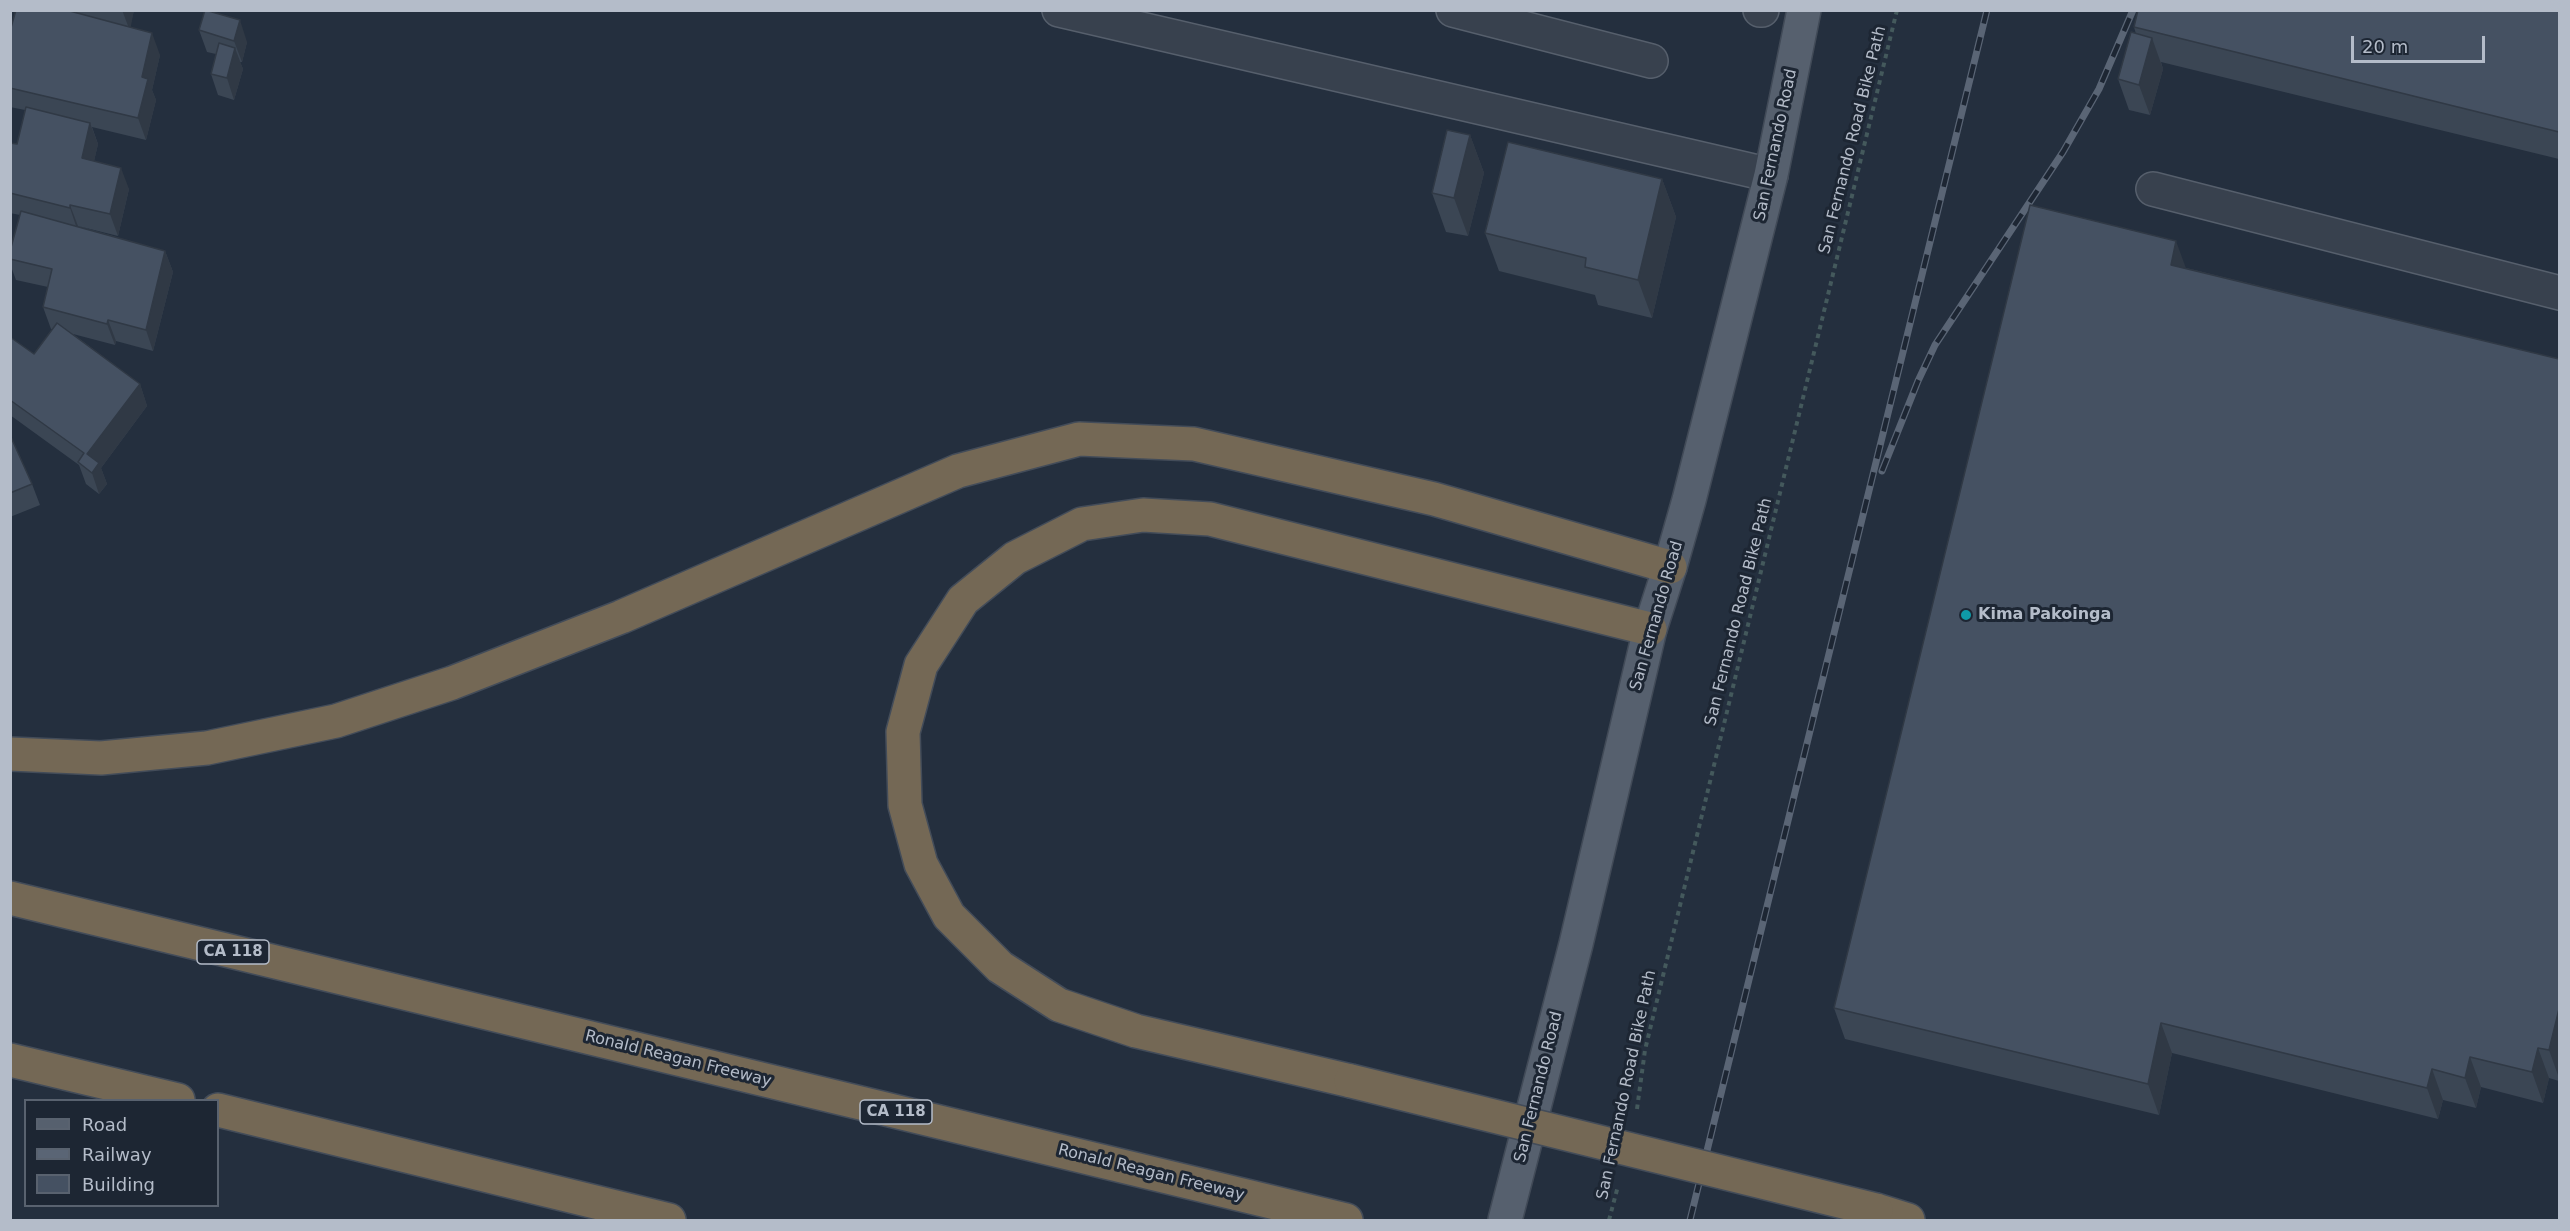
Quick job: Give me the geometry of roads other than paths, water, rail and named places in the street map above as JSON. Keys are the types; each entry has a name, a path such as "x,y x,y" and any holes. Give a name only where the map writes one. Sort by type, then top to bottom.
{"highway":[{"path":"10,754 101,758 207,748 336,721 452,682 621,617 958,471 1079,440 1194,444 1434,499 1671,567"},
{"path":"1650,629 1210,519 1143,515 1082,524 1016,558 963,600 921,665 903,732 905,805 921,864 950,916 1000,967 1059,1005 1136,1031 1351,1081 1876,1210 1908,1221"},
{"name":"Ronald Reagan Freeway","path":"10,898 1342,1219"},
{"path":"10,1060 170,1099"},
{"path":"219,1110 669,1221"}],"main road":[{"name":"San Fernando Road","path":"1505,1221 1576,944 1650,629 1671,567 1771,175 1804,10"}],"lane":[{"path":"1059,10 1771,175"},
{"path":"1453,10 1651,61"},
{"path":"2153,189 2559,293"}],"railway":[{"path":"1690,1220 1987,10"},
{"path":"1882,471 1935,345 2063,152 2099,89 2133,10"}],"place":[{"name":"Kima Pakoinga","path":"1966,615"}]}
